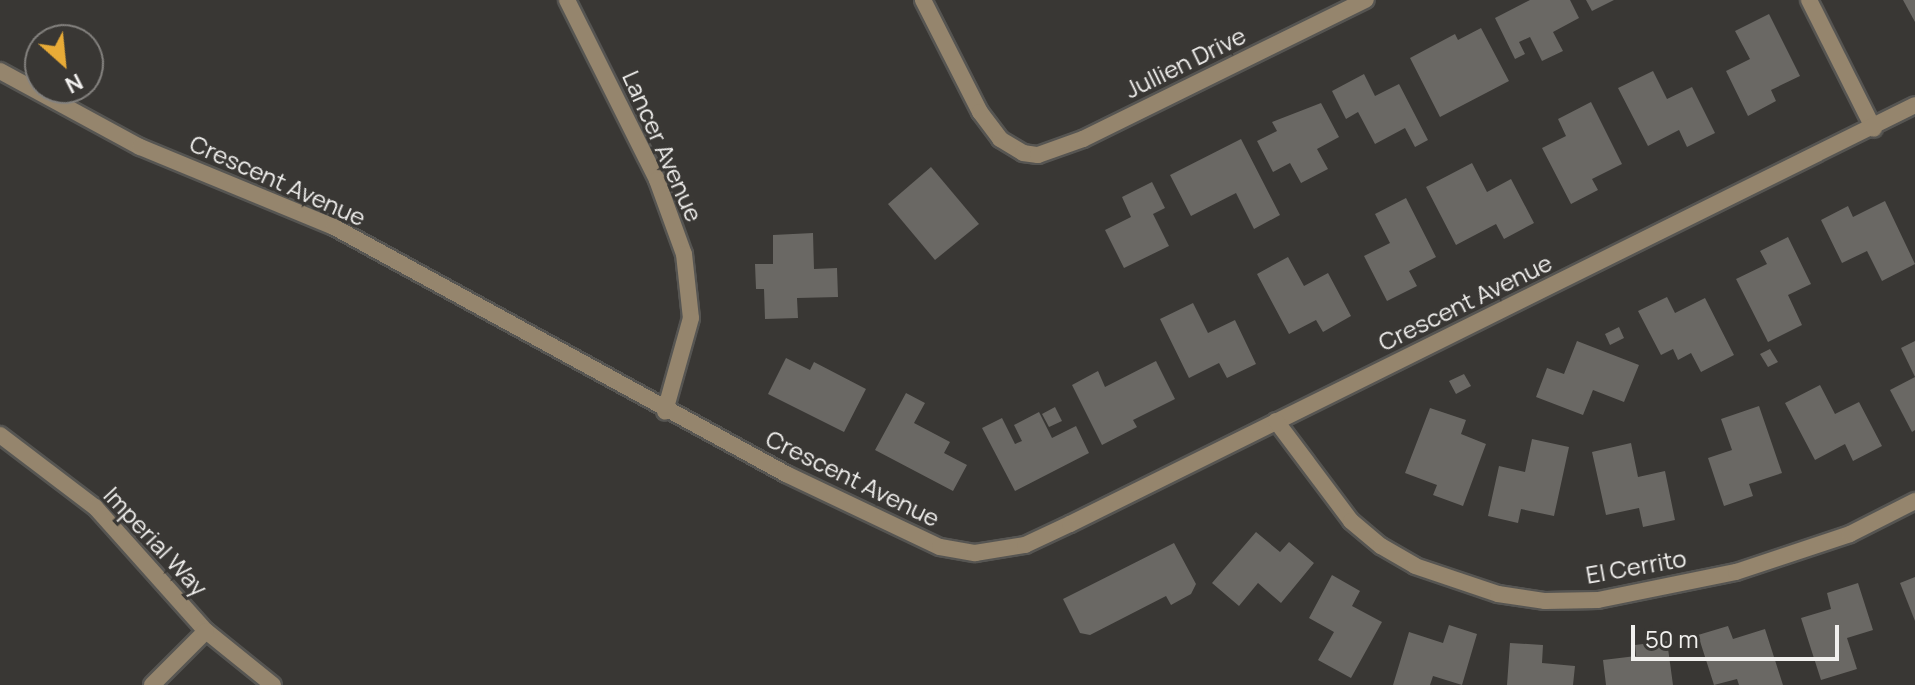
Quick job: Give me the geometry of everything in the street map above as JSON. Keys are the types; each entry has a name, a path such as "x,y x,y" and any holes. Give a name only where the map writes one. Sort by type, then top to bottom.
{"street":[{"name":"Lancer Avenue","path":"567,0 657,180 684,254 691,318 665,411"},
{"name":"Jullien Drive","path":"923,0 980,112 1000,139 1023,153 1038,155 1083,139 1366,0"},
{"path":"1809,0 1874,129"},
{"name":"Crescent Avenue","path":"0,71 140,147 334,227 665,411 940,547 975,553 1025,545 1874,129 1915,105"},
{"name":"El Cerrito","path":"1276,421 1351,521 1381,546 1415,566 1485,589 1545,601 1598,600 1736,572 1850,534 1915,501"},
{"name":"Imperial Way","path":"0,435 95,507 206,631 273,685"},
{"path":"152,685 206,631"}],"building":[{"path":"1530,0 1570,0 1579,18 1553,32 1563,51 1542,61 1530,37 1519,42 1525,54 1515,59 1495,18"},
{"path":"1586,0 1614,0 1592,11"},
{"path":"1903,0 1915,0 1915,22"},
{"path":"1769,14 1800,76 1771,90 1776,101 1748,116 1726,71 1750,59 1735,31"},
{"path":"1481,28 1509,81 1440,117 1410,58 1455,34 1458,40"},
{"path":"1653,71 1667,99 1692,87 1715,133 1687,147 1679,130 1648,146 1618,88"},
{"path":"1364,74 1375,96 1399,84 1428,140 1415,147 1405,128 1375,144 1358,112 1346,119 1332,91"},
{"path":"1591,102 1622,164 1592,179 1598,190 1571,204 1542,148 1566,136 1558,119"},
{"path":"1321,103 1339,137 1317,149 1328,169 1301,183 1290,163 1273,172 1257,141 1277,131 1272,122"},
{"path":"1241,139 1280,215 1254,229 1236,193 1191,216 1170,175"},
{"path":"1472,163 1487,192 1511,179 1534,223 1504,239 1496,224 1456,245 1426,187"},
{"path":"931,167 979,224 935,260 888,204"},
{"path":"1152,182 1165,208 1153,214 1169,246 1124,268 1105,230 1131,217 1122,197"},
{"path":"1406,198 1436,257 1409,271 1417,286 1387,301 1364,256 1390,243 1375,214"},
{"path":"1885,201 1915,264 1882,281 1867,251 1842,263 1821,220 1848,206 1853,217"},
{"path":"813,233 814,269 837,268 838,297 797,298 798,318 765,319 764,289 756,289 755,264 773,264 773,235"},
{"path":"1788,237 1811,284 1788,295 1802,325 1768,342 1736,279 1767,264 1760,251"},
{"path":"1288,257 1304,286 1328,273 1351,316 1323,332 1316,320 1289,334 1257,274"},
{"path":"1667,297 1675,313 1705,298 1734,355 1701,372 1691,353 1678,360 1673,349 1661,355 1638,311"},
{"path":"1193,303 1208,333 1235,320 1256,364 1227,378 1219,363 1189,378 1160,319"},
{"path":"1619,327 1624,338 1610,345 1605,334"},
{"path":"1577,341 1639,365 1624,402 1593,390 1583,415 1536,397 1547,368 1564,374"},
{"path":"1915,341 1915,377 1901,348"},
{"path":"1770,349 1778,362 1768,367 1760,354"},
{"path":"786,358 810,370 814,362 866,389 844,432 768,394"},
{"path":"1156,361 1175,399 1133,420 1137,427 1102,445 1072,385 1098,371 1105,387"},
{"path":"1464,374 1471,386 1456,394 1449,381"},
{"path":"1915,377 1915,430 1912,432 1890,390"},
{"path":"1820,385 1835,414 1859,402 1882,446 1853,461 1845,444 1815,460 1785,403"},
{"path":"906,393 925,403 914,423 950,442 944,453 967,465 953,491 875,450"},
{"path":"1759,406 1782,473 1749,484 1753,496 1724,506 1708,458 1732,450 1721,419"},
{"path":"1055,407 1062,421 1049,427 1042,414"},
{"path":"1430,408 1466,420 1461,434 1486,444 1463,506 1433,495 1437,485 1405,473"},
{"path":"1039,412 1052,438 1076,426 1089,453 1015,491 982,428 1002,418 1015,444 1022,441 1014,425"},
{"path":"1532,439 1569,447 1554,516 1521,509 1518,523 1488,516 1499,466 1525,472"},
{"path":"1631,443 1638,477 1665,471 1675,520 1643,527 1639,508 1606,515 1592,452"},
{"path":"1256,532 1280,552 1289,542 1314,563 1281,603 1258,583 1239,606 1212,583"},
{"path":"1174,543 1196,584 1191,594 1171,605 1166,596 1090,635 1080,633 1063,599"},
{"path":"1332,575 1360,591 1352,606 1382,622 1351,678 1318,660 1334,632 1309,618"},
{"path":"1915,577 1915,621 1900,583"},
{"path":"1858,583 1873,630 1847,638 1857,669 1821,680 1801,618 1831,609 1827,593"},
{"path":"1449,625 1477,634 1462,685 1433,676 1430,685 1393,685 1409,632 1443,643"},
{"path":"1728,626 1733,639 1765,629 1783,685 1739,685 1737,679 1714,685 1698,635"},
{"path":"1667,641 1673,685 1606,685 1603,660 1636,656 1635,645"},
{"path":"1510,643 1543,645 1542,663 1575,666 1573,685 1507,685"}]}
